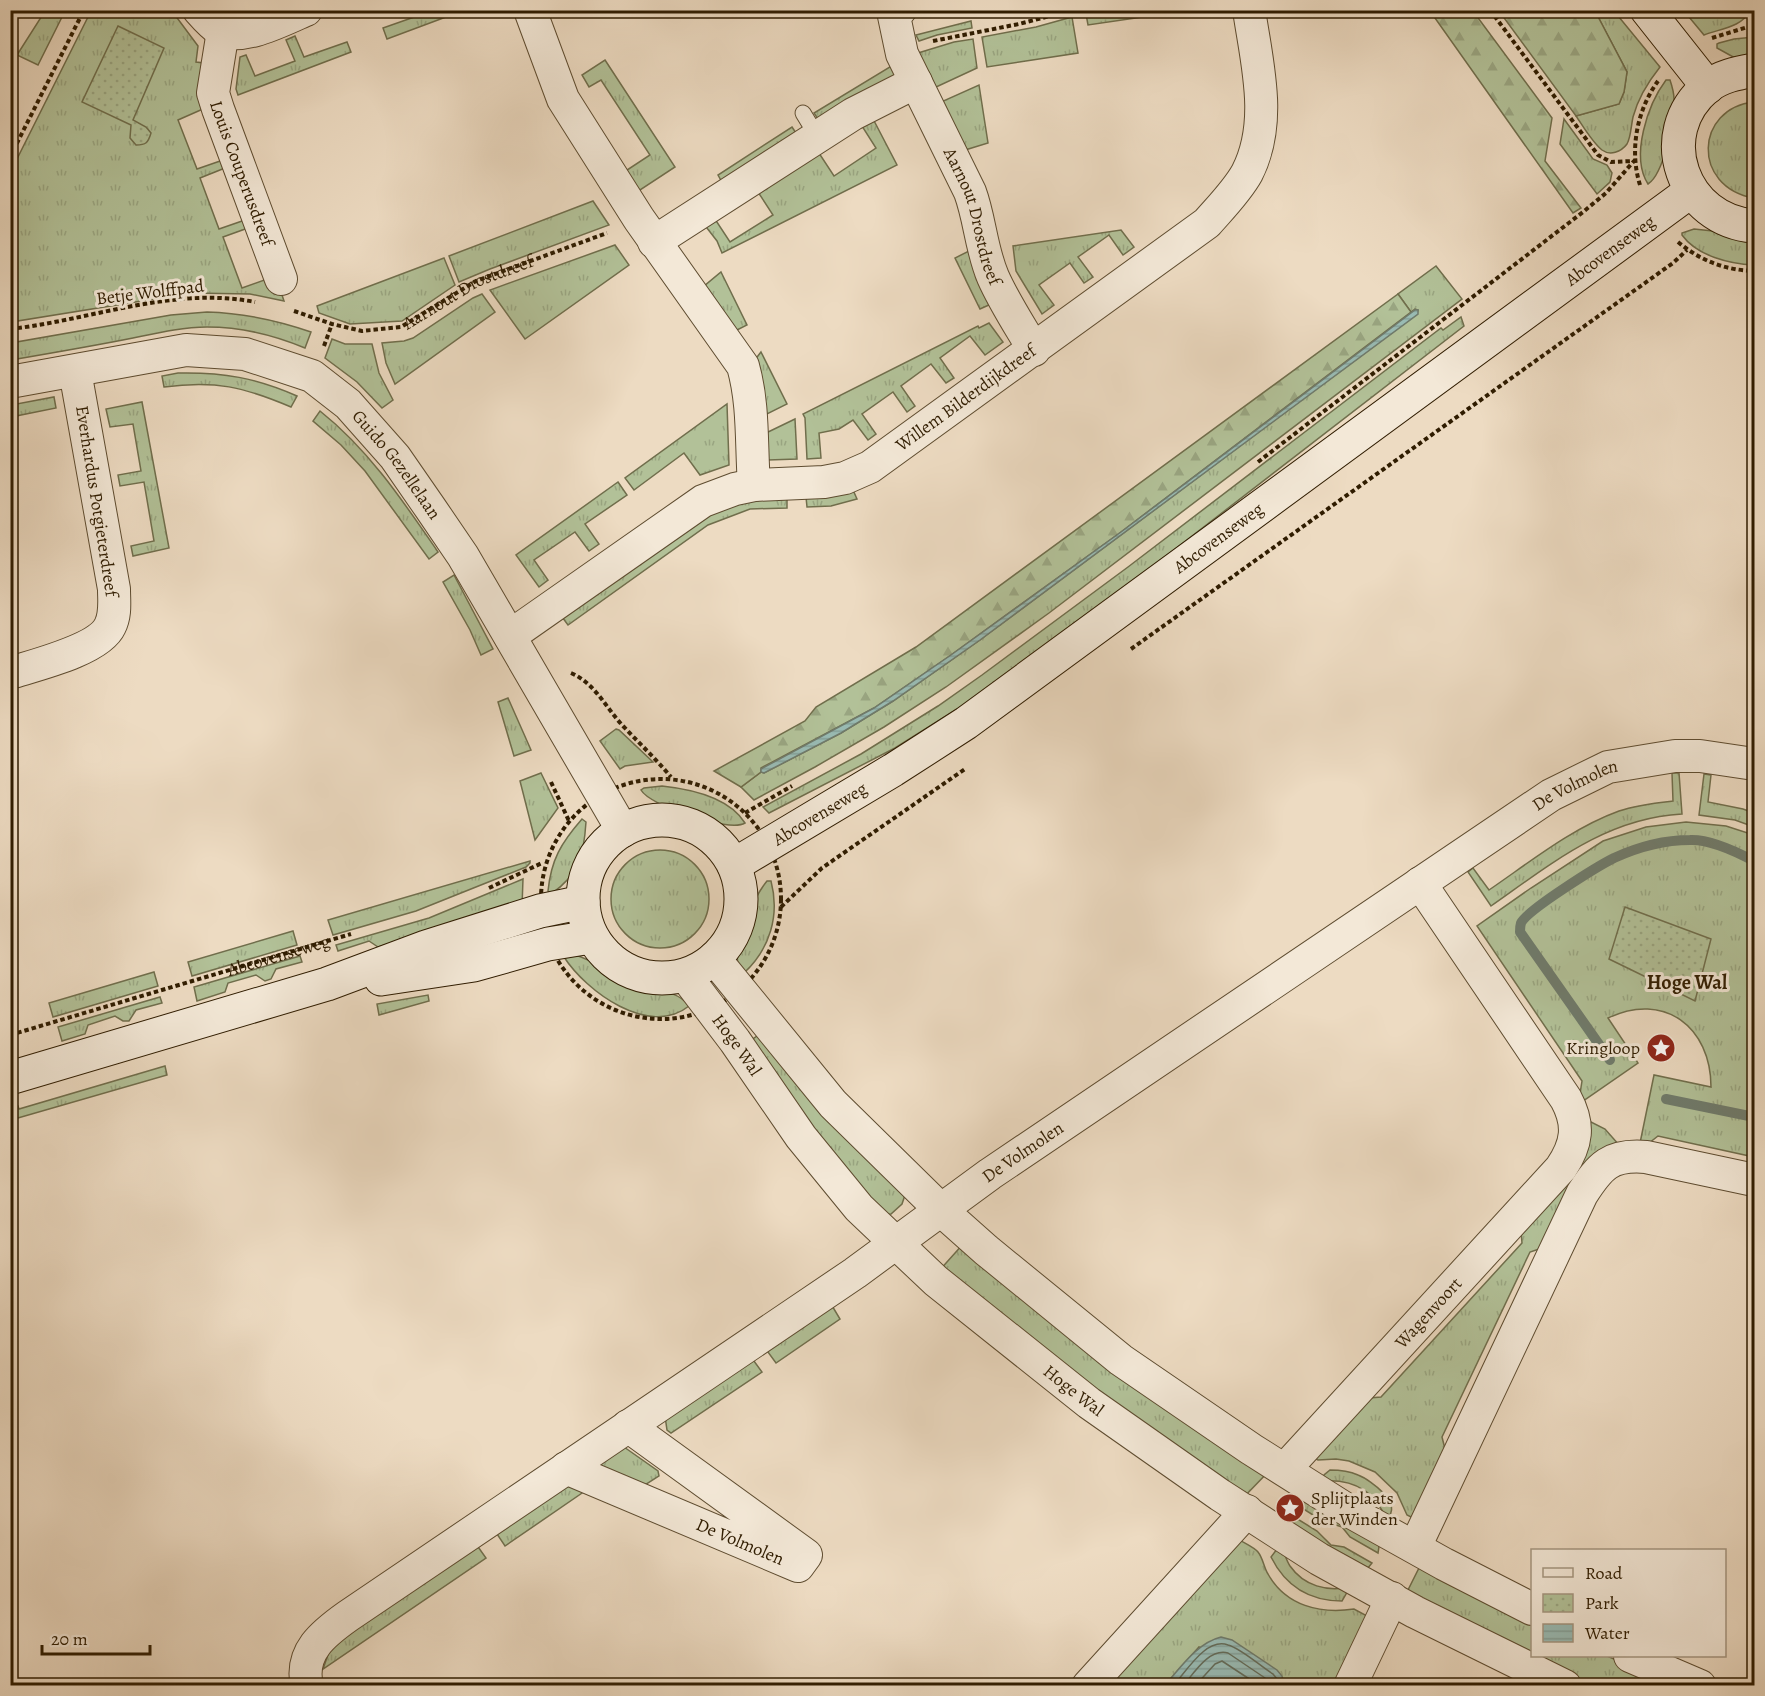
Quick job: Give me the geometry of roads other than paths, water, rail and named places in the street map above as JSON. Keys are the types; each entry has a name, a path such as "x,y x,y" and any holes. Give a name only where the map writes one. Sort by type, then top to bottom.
{"street":[{"path":"200,10 208,21 222,31 248,33 306,10"},
{"path":"530,10 563,99 647,230 742,366 749,388 754,485"},
{"name":"Aarnout Drostdreef","path":"900,10 894,16 902,54 978,212 984,249 993,276 1034,350"},
{"name":"Willem Bilderdijkdreef","path":"510,636 703,501 735,489 754,485 824,482 845,478 870,467 1207,223 1246,173 1257,147 1262,119 1261,90 1249,10"},
{"path":"1647,10 1708,87"},
{"name":"Louis Couperusdreef","path":"222,31 213,93 273,291"},
{"path":"1755,70 1731,74 1708,87 1689,108 1679,136 1680,164 1691,191 1711,212 1737,225 1755,226"},
{"path":"647,230 810,125 853,114 916,81"},
{"name":"Abcovenseweg","path":"734,865 893,770 966,723 1059,657 1691,191"},
{"name":"Guido Gezellelaan","path":"10,382 186,350 245,354 312,376 348,404 395,457 463,556 623,831"},
{"name":"Everhardus Potgieterdreef","path":"10,673 98,640 109,629 114,615 114,589 75,371"},
{"name":"De Volmolen","path":"307,1686 305,1678 308,1656 314,1644 333,1626 855,1273 990,1174 1551,795 1608,767 1676,756 1700,756 1755,764"},
{"path":"673,821 698,828 719,843 734,865 741,889 740,915 730,938 714,958 700,968 685,975 657,978 631,972 608,958 591,937 583,910 588,874 601,849 623,831 647,822 673,821"},
{"name":"Wagenvoort","path":"1285,1469 1561,1168 1575,1140 1575,1115 1566,1099 1420,883"},
{"path":"10,1077 327,984 426,947 540,911 583,902"},
{"path":"327,984 393,978 474,965 548,944 591,937"},
{"name":"Hoge Wal","path":"714,958 834,1104 940,1210 1121,1360 1251,1449 1349,1511 1444,1564 1531,1608"},
{"name":"Hoge Wal","path":"685,975 735,1041 801,1137 859,1208 936,1281 1089,1403 1319,1559 1415,1612 1565,1686"},
{"path":"1415,1547 1582,1194 1596,1173 1611,1161 1629,1156 1646,1157 1755,1180"},
{"name":"De Volmolen","path":"566,1468 798,1566 806,1555 628,1426"},
{"path":"1089,1686 1247,1511"},
{"path":"1350,1686 1392,1598"},
{"path":"1632,1657 1700,1686"}],"water":[{"path":"1418,310 1418,314 980,640 893,701 841,733 764,773 761,772 761,769 874,708 951,655 1121,532"},
{"path":"1221,1637 1232,1640 1277,1670 1282,1676 1284,1685 1165,1685 1183,1663 1204,1644"}],"waterway":[{"path":"1610,1060 1520,932 1521,923 1536,908 1594,870 1614,858 1642,847 1671,841 1698,840 1723,847 1754,861"},
{"path":"1666,1099 1754,1117"}],"place":[{"name":"Kringloop","path":"1661,1048"},
{"name":"Splijtplaats der Winden","path":"1290,1508"}],"district":[{"name":"Hoge Wal","path":"1687,982"}]}
